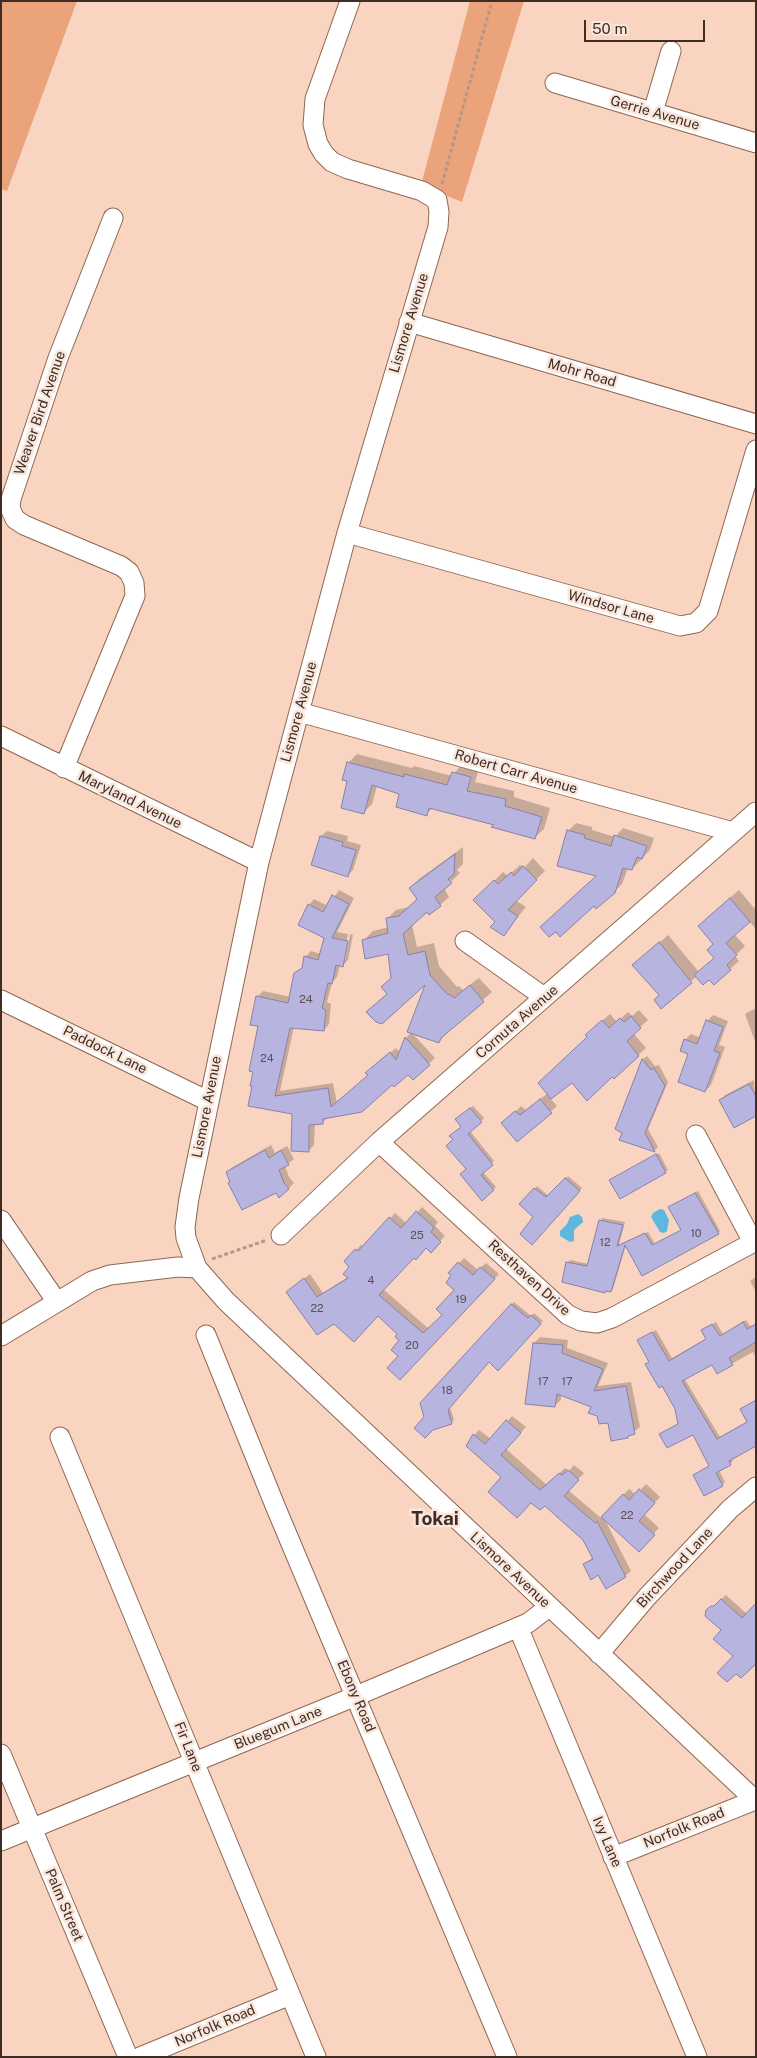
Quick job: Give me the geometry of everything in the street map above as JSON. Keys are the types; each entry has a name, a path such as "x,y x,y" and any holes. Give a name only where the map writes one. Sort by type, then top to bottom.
{"street":[{"path":"350,1 315,98 313,125 318,144 332,162 348,169 422,192 438,200"},
{"path":"653,112 671,51"},
{"name":"Gerrie Avenue","path":"555,83 756,143"},
{"name":"Lismore Avenue","path":"438,200 440,212 438,227 348,533 258,862 208,1101 185,1227 186,1238 195,1265 226,1301 755,1800"},
{"name":"Weaver Bird Avenue","path":"64,768 135,596 134,582 129,572 122,566 24,525 16,519 10,508 11,499 58,358 113,218"},
{"name":"Mohr Road","path":"409,322 756,424"},
{"name":"Windsor Lane","path":"348,533 680,626 696,623 708,611 756,450"},
{"name":"Robert Carr Avenue","path":"299,712 733,832"},
{"name":"Maryland Avenue","path":"1,736 258,862"},
{"name":"Cornuta Avenue","path":"281,1235 379,1142 756,812"},
{"path":"465,941 544,997"},
{"name":"Paddock Lane","path":"1,1000 208,1101"},
{"path":"696,1135 754,1241"},
{"name":"Resthaven Drive","path":"379,1142 568,1315 581,1321 597,1323 612,1318 754,1241"},
{"path":"1,1220 57,1302"},
{"path":"1,1336 92,1281 110,1275 195,1265"},
{"name":"Ebony Road","path":"206,1335 276,1508 507,2057"},
{"name":"Fir Lane","path":"60,1437 316,2057"},
{"name":"Birchwood Lane","path":"599,1654 647,1597 730,1509 756,1487"},
{"name":"Bluegum Lane","path":"1,1841 356,1696 518,1627 536,1618 549,1606"},
{"name":"Ivy Lane","path":"518,1627 697,2057"},
{"name":"Palm Street","path":"1,1754 128,2057"},
{"name":"Norfolk Road","path":"613,1857 755,1800"},
{"name":"Norfolk Road","path":"140,2057 290,1995"}],"path":[{"path":"438,200 492,1"},
{"path":"195,1265 281,1235"}],"shaded area":[{"path":"1,1 77,1 7,191 1,189"},
{"path":"470,1 524,1 462,202 421,185"}],"water":[{"path":"660,1209 664,1210 669,1220 667,1231 664,1233 660,1232 651,1217 653,1213"},
{"path":"578,1214 582,1217 583,1222 574,1230 574,1241 570,1242 560,1236 560,1231 567,1224 570,1217"}],"building":[{"path":"347,762 404,777 404,774 447,785 452,772 471,777 467,791 506,799 505,806 542,817 535,839 491,827 494,825 429,808 427,816 396,807 399,794 372,785 364,814 341,808 347,781 342,780"},
{"path":"567,830 585,835 584,838 611,846 614,835 647,846 642,859 637,857 632,870 623,868 615,893 596,909 594,906 560,937 556,932 549,937 540,927 596,876 557,866"},
{"path":"320,836 343,842 342,846 356,850 348,877 311,865"},
{"path":"455,854 454,874 448,879 452,883 435,897 441,906 429,915 427,912 403,934 408,955 425,951 430,975 448,995 454,998 470,985 484,1002 441,1038 439,1043 407,1032 425,985 382,1024 376,1022 366,1012 387,994 381,987 391,978 388,954 365,959 362,940 388,933 386,918 399,916 417,899 409,888"},
{"path":"523,866 537,880 508,910 518,916 504,936 490,927 495,922 473,900 494,880 498,884 511,872 514,876"},
{"path":"332,895 349,904 332,938 348,941 343,967 336,965 332,984 328,983 322,1008 326,1010 324,1031 290,1028 275,1096 328,1088 331,1107 368,1075 365,1073 390,1052 396,1060 405,1037 430,1065 413,1080 408,1075 394,1087 392,1085 362,1112 323,1119 323,1124 309,1125 309,1152 291,1151 292,1114 248,1106 253,1072 249,1071 258,1026 250,1025 256,996 288,1003 294,973 302,968 304,956 318,960 324,938 298,925 308,904 323,912"},
{"path":"730,898 750,922 726,943 737,955 727,965 731,970 714,985 709,980 703,985 694,975 714,958 707,950 713,944 698,926"},
{"path":"659,942 692,983 661,1009 654,1000 659,995 632,965"},
{"path":"631,1016 641,1028 627,1041 639,1056 614,1079 612,1077 587,1101 572,1083 551,1099 538,1083 587,1037 585,1035 602,1020 609,1028 620,1018 624,1022"},
{"path":"706,1020 723,1027 714,1051 720,1053 705,1092 678,1082 688,1054 680,1051 684,1039 697,1044"},
{"path":"642,1059 651,1070 654,1068 665,1086 645,1133 655,1152 619,1140 622,1133 615,1129"},
{"path":"749,1084 756,1096 756,1116 734,1128 719,1100"},
{"path":"540,1099 552,1113 517,1142 501,1123 515,1111 520,1115"},
{"path":"470,1108 482,1122 468,1134 493,1165 481,1175 494,1190 482,1201 460,1174 466,1169 446,1146 453,1139 449,1136 461,1127 455,1119"},
{"path":"265,1150 269,1158 281,1150 289,1165 279,1170 284,1183 289,1189 279,1198 276,1193 242,1210 228,1183 230,1182 226,1172"},
{"path":"656,1154 666,1173 620,1199 609,1180"},
{"path":"565,1178 580,1191 532,1245 520,1234 533,1217 519,1204 534,1188 546,1197"},
{"path":"695,1193 719,1234 642,1276 625,1245 611,1292 606,1291 605,1293 562,1282 566,1262 587,1266 599,1220 623,1225 617,1246 645,1233 652,1245 681,1230 668,1207"},
{"path":"416,1211 434,1227 431,1232 441,1242 431,1253 426,1248 416,1260 414,1258 379,1295 423,1333 442,1315 436,1309 454,1290 446,1283 451,1275 448,1273 458,1262 473,1275 480,1267 495,1279 400,1380 387,1368 398,1356 391,1350 399,1340 395,1337 397,1334 378,1316 354,1342 334,1324 317,1335 286,1292 304,1278 317,1297 348,1278 343,1274 349,1267 344,1261 355,1249 358,1251 389,1217 401,1228"},
{"path":"511,1304 528,1318 531,1315 541,1324 498,1371 489,1362 448,1410 452,1424 433,1430 425,1438 414,1428 424,1417 420,1403"},
{"path":"743,1322 747,1329 756,1324 756,1342 729,1358 733,1365 717,1374 712,1365 682,1381 717,1439 747,1422 740,1409 756,1400 756,1446 729,1461 731,1465 716,1473 723,1486 704,1496 693,1475 709,1466 693,1435 667,1448 659,1434 678,1424 675,1409 662,1386 659,1388 645,1364 649,1362 637,1340 652,1332 669,1361 706,1339 701,1330 712,1324 720,1336"},
{"path":"533,1343 563,1345 562,1353 603,1369 594,1391 626,1386 635,1434 628,1436 628,1438 611,1441 608,1423 599,1424 597,1416 588,1413 591,1407 557,1394 555,1407 525,1404"},
{"path":"506,1420 521,1433 501,1455 540,1490 559,1473 562,1475 568,1470 579,1480 564,1496 595,1523 597,1521 626,1577 606,1589 598,1575 591,1580 583,1564 593,1559 583,1540 545,1506 540,1510 531,1503 517,1518 488,1492 501,1477 466,1446 473,1434 485,1444"},
{"path":"639,1489 655,1503 639,1521 655,1535 639,1552 601,1517 623,1494 629,1500"},
{"path":"721,1599 742,1618 756,1603 756,1664 741,1678 736,1674 727,1682 717,1673 733,1656 713,1639 721,1630 705,1616 706,1610 714,1606"}],"district":[{"name":"Tokai","path":"435,1519"}]}
